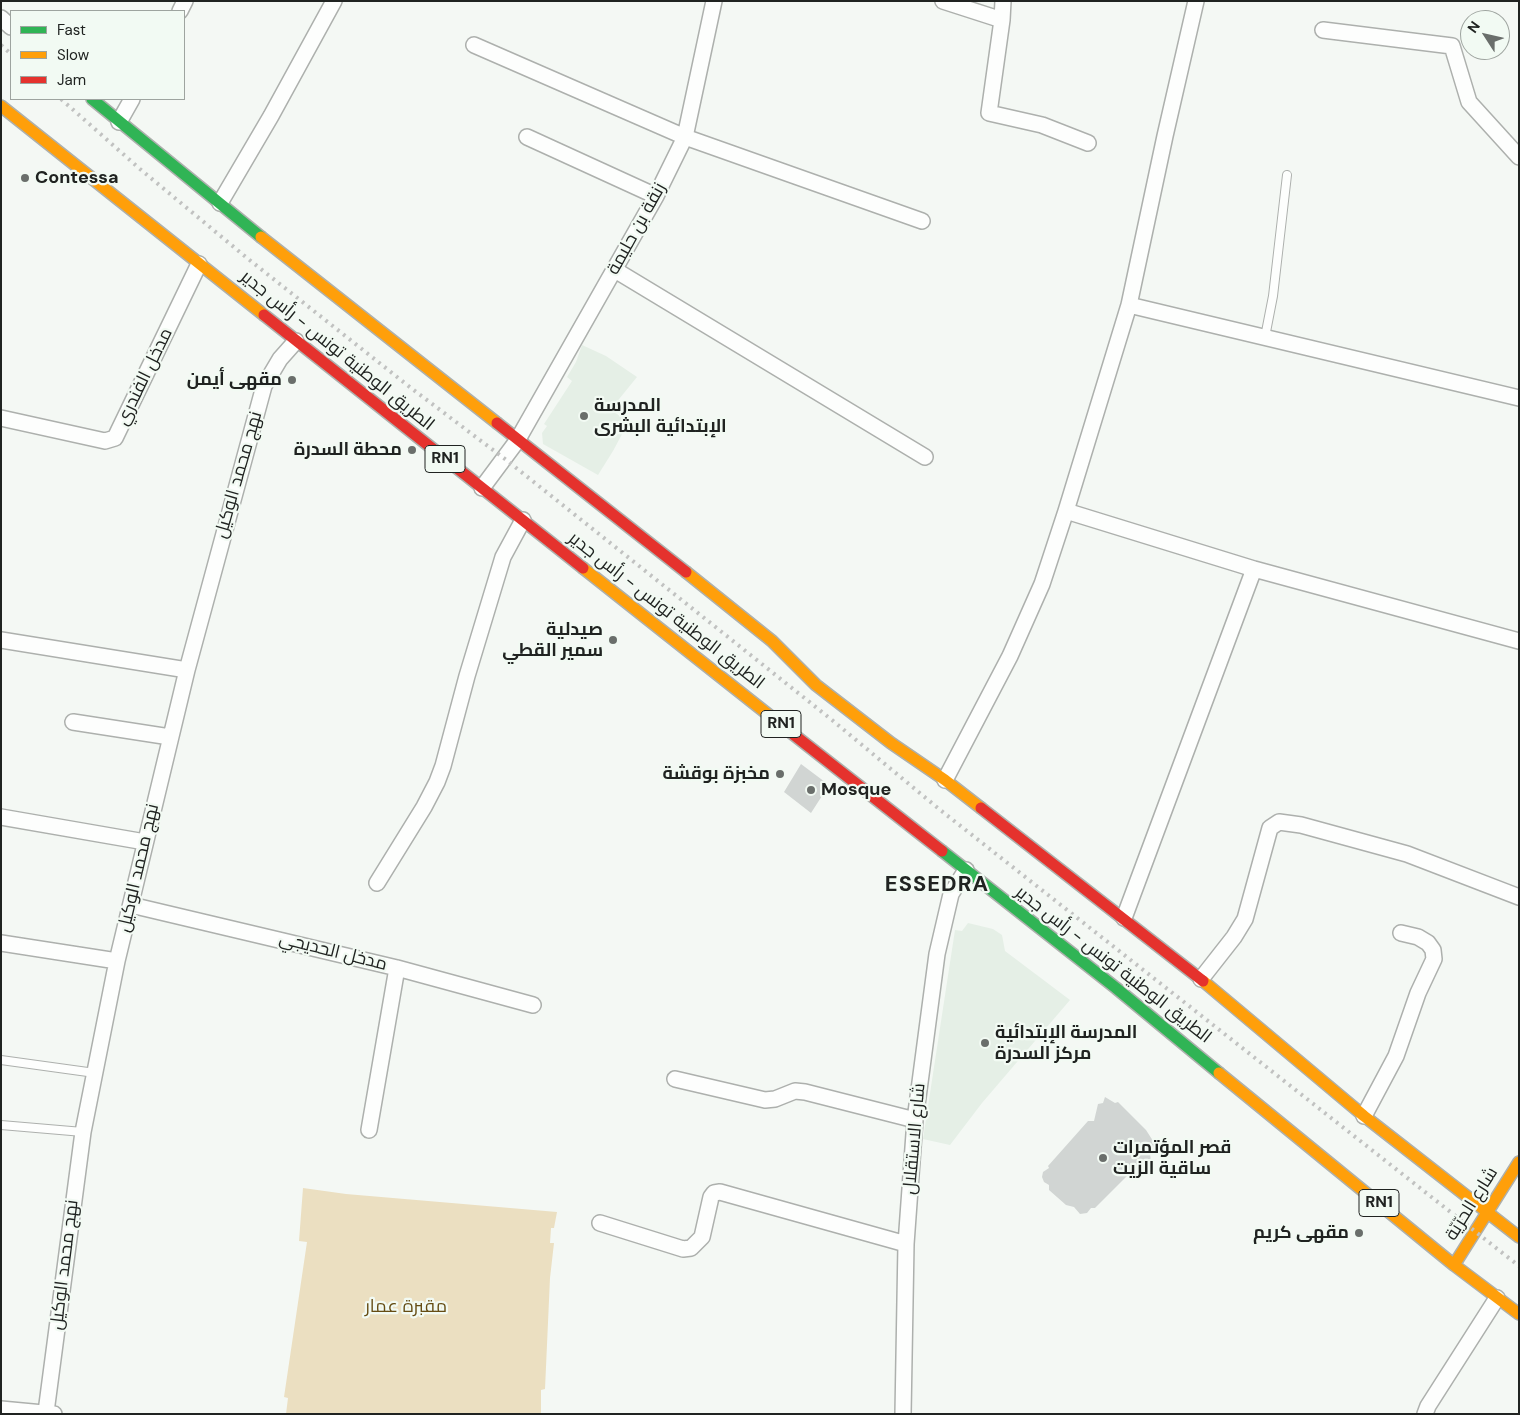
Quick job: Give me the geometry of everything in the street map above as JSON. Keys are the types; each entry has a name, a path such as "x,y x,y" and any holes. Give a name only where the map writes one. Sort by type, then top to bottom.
{"street":[{"path":"220,203 276,108 334,1"},
{"name":"زنقة بن حليمة","path":"482,488 517,441 615,270 656,196 685,138 714,1"},
{"path":"943,1 1002,20"},
{"path":"1003,1 1002,20 988,113 1042,125 1088,143"},
{"path":"945,780 1010,656 1042,584 1066,511 1129,305 1164,136 1196,1"},
{"path":"1324,30 1452,46 1469,102 1519,157"},
{"path":"474,45 685,138 922,221"},
{"path":"93,100 517,441 772,641 816,685 891,743 945,780 1124,918 1201,979 1364,1116 1519,1237"},
{"path":"119,122 131,100"},
{"name":"الطريق الوطنية تونس - رأس جدير","path":"1,106 1116,988 1454,1265 1519,1314"},
{"path":"528,137 656,196"},
{"name":"مدخل الفندري","path":"1,418 98,440 105,441 115,438 199,264"},
{"path":"615,270 925,457"},
{"path":"1129,305 1519,398"},
{"name":"نهج محمد الوكيل","path":"51,1413 83,1132 117,961 186,670 264,386 280,358 296,341"},
{"path":"1066,511 1254,569 1519,641"},
{"path":"377,883 437,782 503,557 523,520"},
{"path":"1124,918 1254,569"},
{"path":"1,640 186,670"},
{"path":"73,722 170,737"},
{"path":"1,817 145,842"},
{"path":"1201,979 1246,919 1270,828 1279,822 1301,825 1407,854 1519,897"},
{"name":"شارع الاستقلال","path":"903,1414 906,1244 915,1120 937,954 951,894 966,870"},
{"name":"مدخل الحديجي","path":"131,905 397,968 533,1005"},
{"path":"1364,1116 1396,1056 1418,993 1434,959 1433,950 1428,943 1418,937 1401,933"},
{"path":"1,943 117,961"},
{"path":"369,1130 397,968"},
{"path":"675,1079 764,1100 776,1099 795,1091 805,1092 915,1120"},
{"name":"شارع الحرّيّة","path":"1454,1265 1519,1162"},
{"path":"600,1223 683,1248 691,1248 702,1237 714,1192 720,1192 906,1244"},
{"path":"1425,1414 1496,1298"},
{"path":"1,1408 51,1413"}],"lane":[{"path":"1265,337 1274,287 1287,175"},
{"path":"1,1060 95,1073"},
{"path":"1,1125 83,1132"}],"shaded area":[{"name":"المدرسة الإبتدائية البشرى","path":"582,345 606,356 637,377 611,409 628,423 598,475 543,444 542,433 547,426 544,424 572,381 567,377 576,362"},
{"name":"المدرسة الإبتدائية مركز السدرة","path":"968,923 993,929 1002,935 1005,951 1070,1000 982,1103 950,1145 923,1139 955,930 962,931"}],"green space":[{"name":"مقبرة عمار","path":"303,1188 346,1194 557,1212 554,1228 551,1228 550,1243 554,1243 550,1278 545,1389 541,1390 541,1414 286,1414 288,1398 284,1397 307,1242 299,1241"}],"building":[{"path":"801,764 829,785 811,813 784,792"},
{"name":"قصر المؤتمرات ساقية الزيت","path":"1105,1097 1115,1103 1118,1102 1146,1130 1155,1144 1153,1148 1155,1152 1150,1154 1151,1161 1137,1166 1095,1208 1091,1208 1087,1213 1080,1214 1074,1207 1066,1205 1049,1190 1049,1185 1044,1182 1042,1177 1043,1172 1049,1168 1048,1166 1088,1121 1094,1121 1098,1104 1103,1103"}],"railway":[{"path":"1,45 10,53"},
{"path":"62,100 140,169 247,258 411,388 505,459 832,720 939,809 1519,1266"}],"traffic: fast":[{"path":"93,100 261,237"},
{"path":"942,851 1116,988 1219,1073"}],"traffic: slow":[{"path":"1,106 264,315"},
{"path":"261,237 497,423"},
{"path":"583,568 784,727"},
{"path":"686,572 772,641 816,685 891,743 945,780 981,808"},
{"path":"1203,981 1364,1116 1519,1237"},
{"path":"1219,1073 1454,1265 1519,1314"},
{"path":"1454,1265 1519,1162"}],"traffic: jam":[{"path":"264,315 583,568"},
{"path":"497,423 686,572"},
{"path":"784,727 942,851"},
{"path":"981,808 1203,981"}],"place":[{"name":"Contessa","path":"25,178"},
{"name":"مقهى أيمن","path":"292,380"},
{"name":"المدرسة الإبتدائية البشرى","path":"584,416"},
{"name":"محطة السدرة","path":"412,450"},
{"name":"صيدلية سمير القطي","path":"613,640"},
{"name":"مخبزة بوقشة","path":"780,774"},
{"name":"Mosque","path":"811,790"},
{"name":"المدرسة الإبتدائية مركز السدرة","path":"985,1043"},
{"name":"قصر المؤتمرات ساقية الزيت","path":"1103,1158"},
{"name":"مقهى كريم","path":"1359,1233"}],"district":[{"name":"ESSEDRA","path":"937,885"}]}
